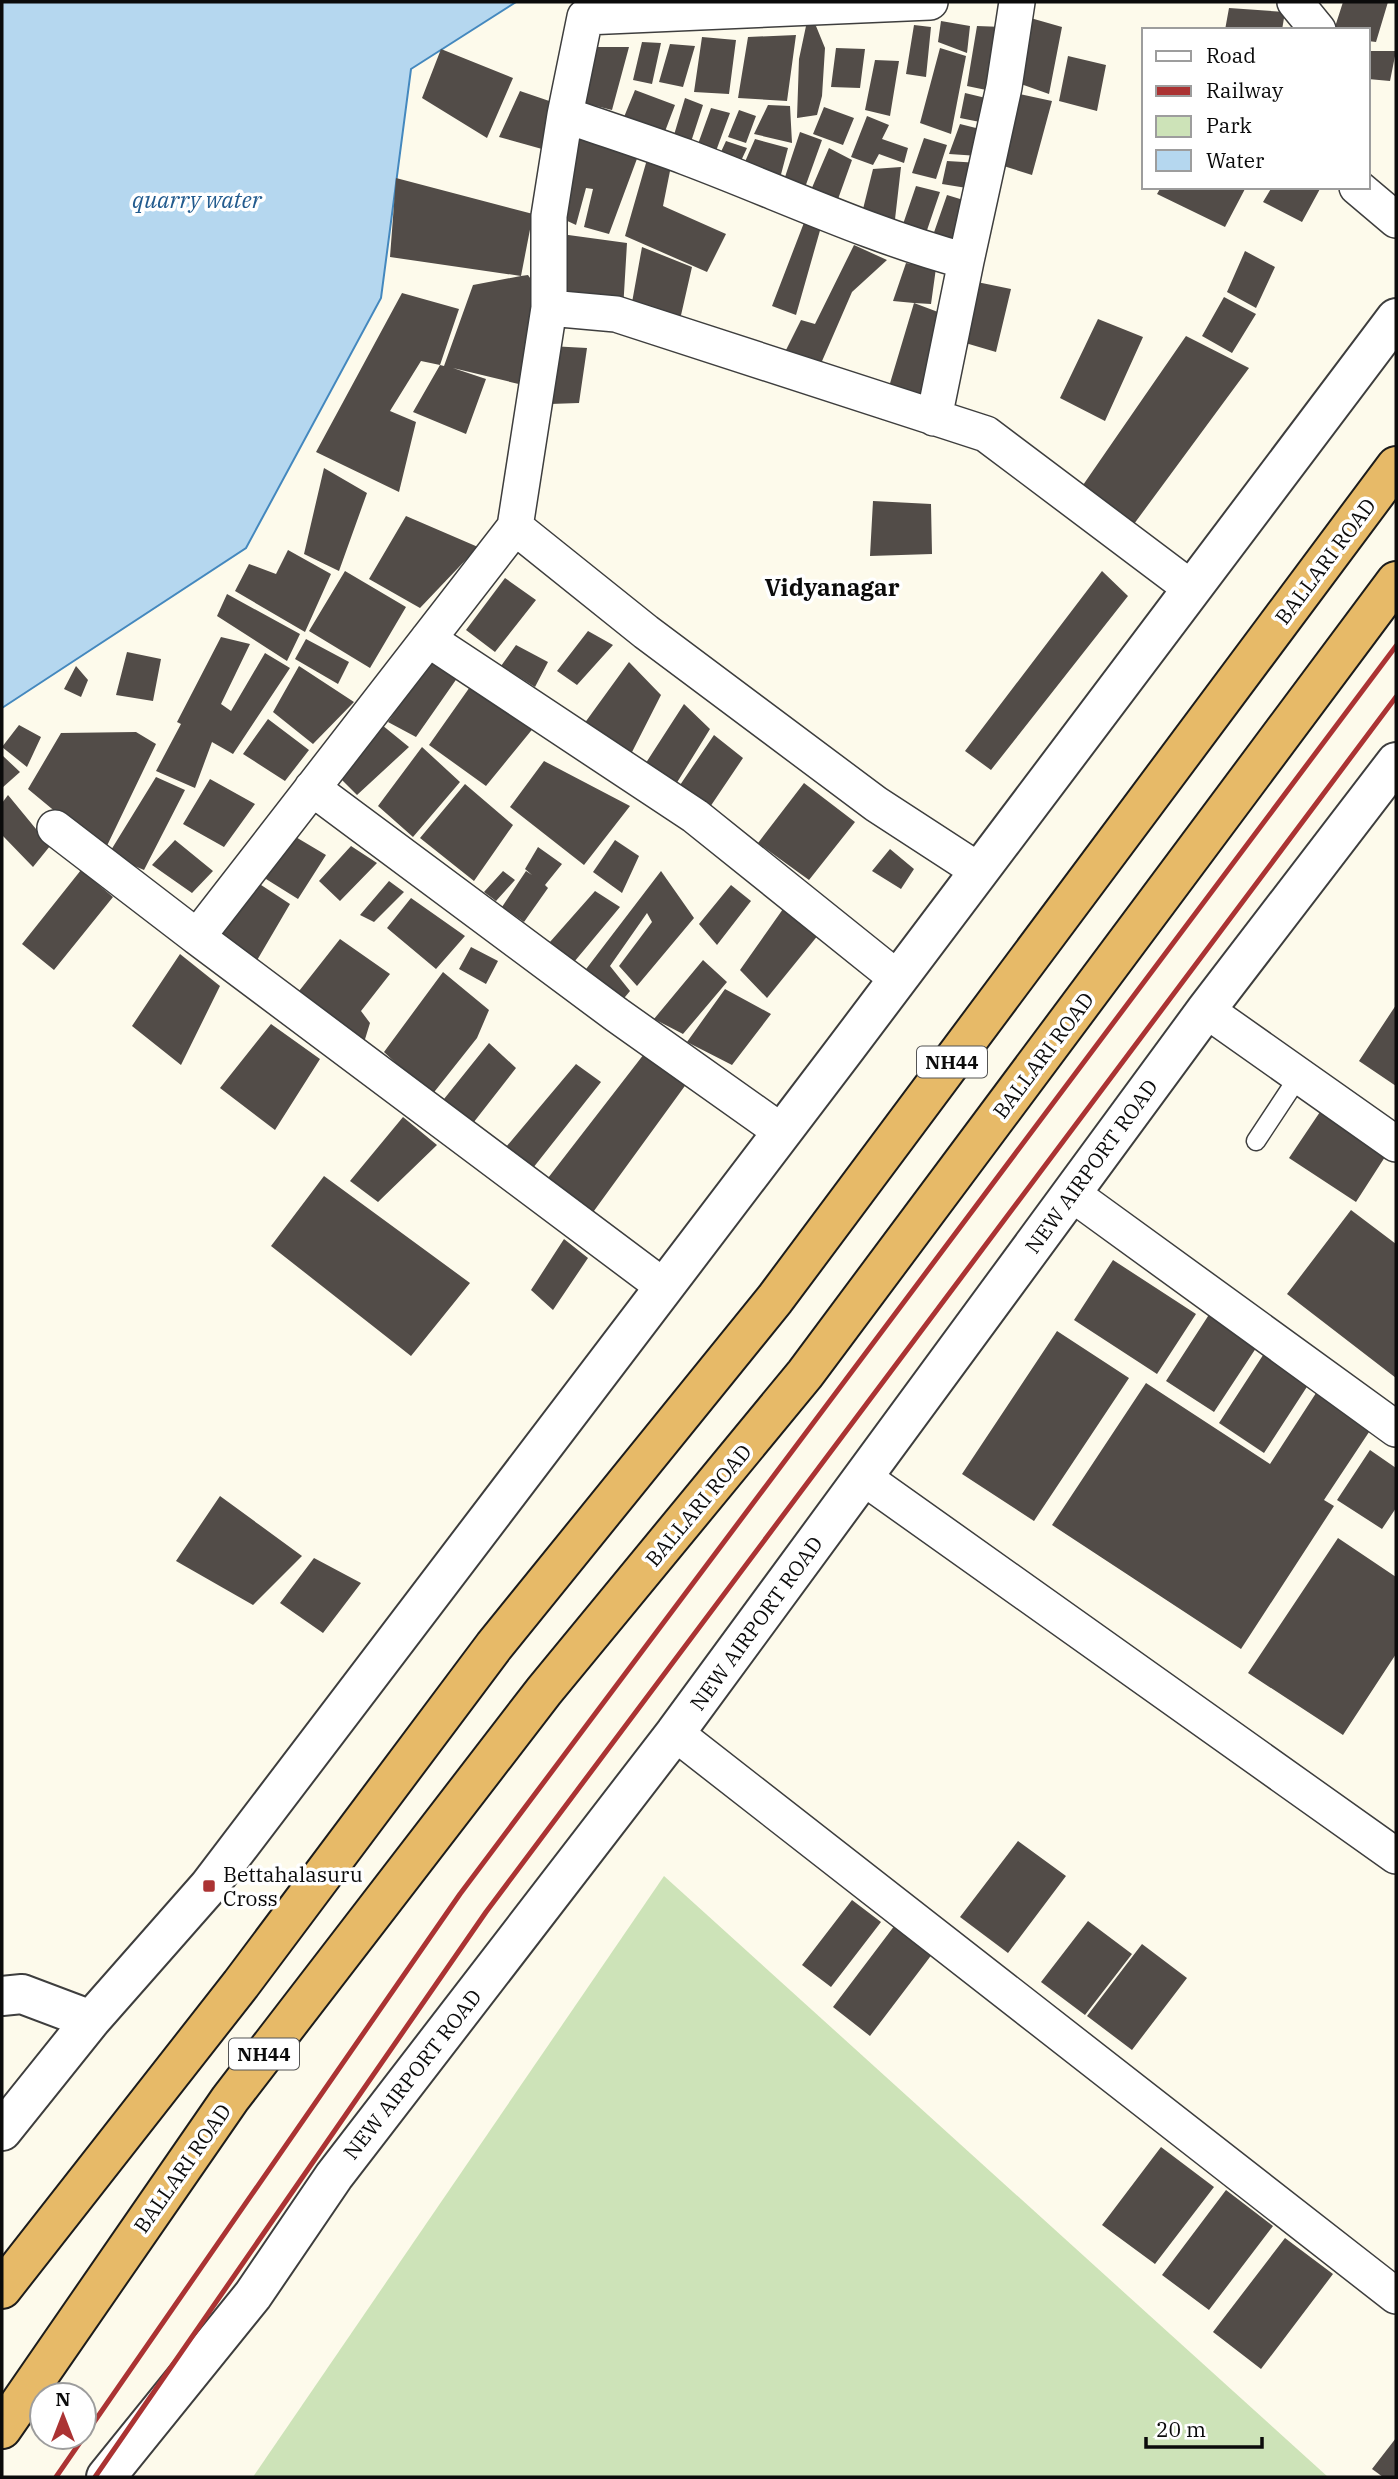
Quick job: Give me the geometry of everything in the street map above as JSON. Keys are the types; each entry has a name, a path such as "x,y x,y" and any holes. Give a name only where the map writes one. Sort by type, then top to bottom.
{"highway":[{"name":"BALLARI ROAD","path":"2,2289 241,1984 494,1646 775,1299 1396,466"},
{"name":"BALLARI ROAD","path":"2,2429 230,2099 544,1690 806,1374 1396,581"}],"street":[{"path":"197,937 515,527 549,308 549,216 565,115 585,17 930,2"},
{"path":"934,418 1004,87 1017,2"},
{"path":"1295,2 1316,28"},
{"path":"565,115 686,157 805,206 921,249 966,261"},
{"path":"1359,189 1396,220"},
{"path":"549,308 616,313 986,434 1192,589"},
{"path":"2,2131 91,2020 209,1886 1396,318"},
{"path":"515,527 646,632 876,804 979,871"},
{"path":"428,639 695,816 898,979"},
{"name":"NEW AIRPORT ROAD","path":"106,2477 253,2295 334,2176 675,1733 1206,1010 1396,762"},
{"path":"312,788 617,1015 782,1132"},
{"path":"55,828 664,1287"},
{"path":"1206,1010 1396,1144"},
{"path":"1071,1193 1396,1429"},
{"path":"863,1477 1396,1856"},
{"path":"675,1733 1396,2295"},
{"path":"2,1996 22,1994 91,2020"}],"lane":[{"path":"1256,1140 1299,1076"}],"green space":[{"path":"664,1876 1328,2477 253,2477"}],"water":[{"name":"quarry water","path":"2,2 516,2 411,69 381,298 246,548 2,708"}],"building":[{"path":"1343,2 1388,2 1376,42 1370,41 1370,28 1335,28"},
{"path":"1229,8 1285,12 1282,28 1225,28"},
{"path":"1027,17 1062,27 1049,94 1018,83"},
{"path":"941,21 970,26 967,53 938,42"},
{"path":"914,25 931,27 926,77 906,74"},
{"path":"806,26 816,26 825,48 822,96 817,115 797,118 799,59"},
{"path":"977,26 1003,27 991,91 967,86"},
{"path":"796,35 787,101 738,98 748,37"},
{"path":"702,37 736,40 729,94 694,92"},
{"path":"642,42 661,43 652,84 633,80"},
{"path":"670,44 695,46 683,87 659,82"},
{"path":"596,47 629,47 612,110 584,103"},
{"path":"836,48 865,49 860,88 831,87"},
{"path":"940,48 966,56 951,134 920,123"},
{"path":"441,49 513,78 487,138 422,98"},
{"path":"1370,51 1396,51 1390,81 1370,79"},
{"path":"1068,56 1106,65 1097,111 1059,101"},
{"path":"875,60 899,61 890,116 865,110"},
{"path":"635,90 675,105 664,134 624,117"},
{"path":"520,91 561,105 542,149 499,137"},
{"path":"1010,92 1052,101 1032,175 994,163"},
{"path":"965,93 990,99 985,123 960,118"},
{"path":"685,98 703,105 691,142 674,135"},
{"path":"768,105 790,106 792,143 754,134"},
{"path":"824,107 854,118 843,145 813,134"},
{"path":"711,108 730,113 716,151 698,144"},
{"path":"739,110 756,116 746,143 728,137"},
{"path":"867,116 889,125 882,139 908,148 904,163 879,154 873,165 851,157"},
{"path":"960,124 984,130 979,156 949,154"},
{"path":"581,132 638,156 609,234 584,227 593,189 586,188 576,225 561,218"},
{"path":"800,132 822,140 803,193 782,186"},
{"path":"924,138 947,145 936,179 912,173"},
{"path":"755,139 788,148 779,182 744,164"},
{"path":"726,141 747,148 740,163 720,154"},
{"path":"829,148 852,160 833,213 808,197"},
{"path":"648,156 672,161 663,206 726,234 707,272 625,236"},
{"path":"947,161 980,163 973,189 942,184"},
{"path":"901,167 894,228 862,213 873,169"},
{"path":"396,178 533,214 521,276 390,257"},
{"path":"916,186 940,192 924,239 900,233"},
{"path":"1160,189 1245,189 1225,227 1157,194"},
{"path":"1271,189 1320,189 1302,222 1263,202"},
{"path":"947,195 970,202 959,252 931,241"},
{"path":"805,220 821,227 796,315 772,306"},
{"path":"561,234 627,243 623,310 562,305"},
{"path":"854,245 887,260 852,292 816,375 781,360 801,320 815,324"},
{"path":"642,247 692,267 679,324 631,308"},
{"path":"1245,251 1275,267 1256,308 1227,292"},
{"path":"906,263 936,268 931,304 893,301"},
{"path":"528,275 544,298 527,386 453,368 486,379 466,434 413,412 440,365 444,366 473,285"},
{"path":"977,282 1011,289 996,352 962,342"},
{"path":"402,293 459,309 440,365 421,361 390,411 416,422 399,492 316,452"},
{"path":"1224,297 1256,314 1232,353 1202,336"},
{"path":"914,303 946,315 926,398 888,390"},
{"path":"1098,319 1143,337 1105,421 1060,398"},
{"path":"1186,336 1249,368 1134,524 1081,488"},
{"path":"550,346 587,348 579,403 550,404"},
{"path":"324,468 367,493 339,571 304,554"},
{"path":"873,501 931,504 932,554 870,556"},
{"path":"406,516 478,547 420,608 369,579"},
{"path":"288,550 331,574 305,632 235,591 249,564 276,574"},
{"path":"345,571 406,607 370,668 309,631"},
{"path":"1102,571 1128,596 991,770 965,751"},
{"path":"505,578 536,600 495,652 466,630"},
{"path":"227,594 300,634 287,661 217,616"},
{"path":"588,631 613,645 577,685 557,671"},
{"path":"221,637 250,644 221,704 231,711 265,653 290,668 233,754 212,742 195,788 156,771 181,724 177,722"},
{"path":"306,639 349,662 338,684 295,659"},
{"path":"516,645 548,662 535,687 501,666"},
{"path":"127,652 161,659 153,701 116,695"},
{"path":"431,658 460,674 416,737 388,722"},
{"path":"629,662 661,695 631,754 584,724"},
{"path":"76,666 88,680 81,697 64,689"},
{"path":"299,666 354,702 313,744 273,712"},
{"path":"472,684 535,726 486,786 429,745"},
{"path":"684,704 710,729 673,789 642,769"},
{"path":"268,719 309,750 285,781 243,754"},
{"path":"19,725 41,737 27,767 2,747"},
{"path":"382,725 409,747 357,795 336,774"},
{"path":"136,732 156,744 104,852 28,789 61,733"},
{"path":"714,735 743,758 710,807 676,791"},
{"path":"422,747 460,782 413,837 378,806"},
{"path":"2,755 20,772 2,788"},
{"path":"544,761 630,806 584,865 510,807"},
{"path":"156,777 185,790 144,870 108,855"},
{"path":"210,779 255,804 224,847 183,824"},
{"path":"804,783 855,822 809,880 758,843"},
{"path":"465,784 513,825 474,881 420,838"},
{"path":"8,795 50,846 33,867 2,835 2,803"},
{"path":"289,833 326,855 298,899 258,874"},
{"path":"175,840 213,871 192,893 152,865"},
{"path":"615,840 639,856 622,893 593,872"},
{"path":"351,846 377,863 340,901 319,881"},
{"path":"538,847 562,864 545,885 548,888 524,922 502,907 526,871 532,875 525,869"},
{"path":"890,849 914,869 901,889 872,871"},
{"path":"81,870 113,897 54,970 22,944"},
{"path":"503,871 515,880 496,901 484,892"},
{"path":"661,871 694,918 637,986 619,966 652,922 647,913 610,966 630,991 620,1003 580,977"},
{"path":"255,881 290,904 256,962 219,933"},
{"path":"389,881 404,892 374,922 360,915"},
{"path":"731,885 751,901 717,945 699,924"},
{"path":"595,891 620,907 569,968 542,951"},
{"path":"411,898 465,936 436,969 387,928"},
{"path":"783,909 819,934 767,998 740,970"},
{"path":"340,939 390,974 361,1011 370,1023 362,1049 292,1000"},
{"path":"471,947 498,961 486,984 459,969"},
{"path":"180,954 220,986 181,1065 132,1026"},
{"path":"703,960 727,982 683,1034 654,1019"},
{"path":"443,972 489,1010 477,1038 431,1096 384,1052"},
{"path":"725,989 771,1014 732,1065 687,1042"},
{"path":"1396,1005 1396,1086 1359,1061"},
{"path":"271,1024 320,1059 275,1130 220,1088"},
{"path":"489,1043 516,1068 470,1127 440,1104"},
{"path":"644,1054 687,1083 591,1215 548,1178"},
{"path":"576,1064 601,1082 533,1168 506,1147"},
{"path":"1326,1103 1392,1146 1356,1202 1289,1158"},
{"path":"403,1117 437,1145 378,1202 350,1181"},
{"path":"324,1176 470,1283 411,1356 271,1246"},
{"path":"1351,1210 1396,1244 1396,1378 1287,1294"},
{"path":"564,1239 588,1258 553,1310 531,1290"},
{"path":"1113,1260 1196,1314 1157,1374 1074,1320"},
{"path":"1212,1310 1260,1342 1214,1412 1166,1381"},
{"path":"1057,1331 1129,1378 1034,1521 962,1474"},
{"path":"1267,1349 1312,1379 1264,1453 1219,1423"},
{"path":"1146,1383 1270,1464 1318,1390 1373,1426 1324,1500 1334,1506 1241,1649 1052,1525"},
{"path":"1370,1450 1396,1468 1396,1508 1382,1529 1337,1500"},
{"path":"220,1496 302,1556 253,1605 176,1561"},
{"path":"1338,1538 1396,1577 1396,1654 1343,1735 1248,1673"},
{"path":"314,1558 361,1583 323,1633 280,1603"},
{"path":"1018,1841 1066,1876 1008,1953 960,1917"},
{"path":"852,1900 881,1922 831,1987 802,1965"},
{"path":"1088,1921 1132,1954 1085,2015 1041,1982"},
{"path":"895,1925 933,1953 870,2036 833,2007"},
{"path":"1142,1944 1187,1978 1132,2050 1087,2016"},
{"path":"1161,2147 1214,2187 1155,2264 1102,2225"},
{"path":"1226,2190 1273,2226 1209,2310 1162,2275"},
{"path":"1285,2238 1333,2274 1261,2369 1213,2332"},
{"path":"1396,2438 1396,2477 1383,2477 1372,2469"}],"railway":[{"path":"56,2477 460,1894 1396,646"},
{"path":"95,2477 486,1912 1396,697"}],"place":[{"name":"Bettahalasuru Cross","path":"209,1886"}],"district":[{"name":"Vidyanagar","path":"832,587"}]}
